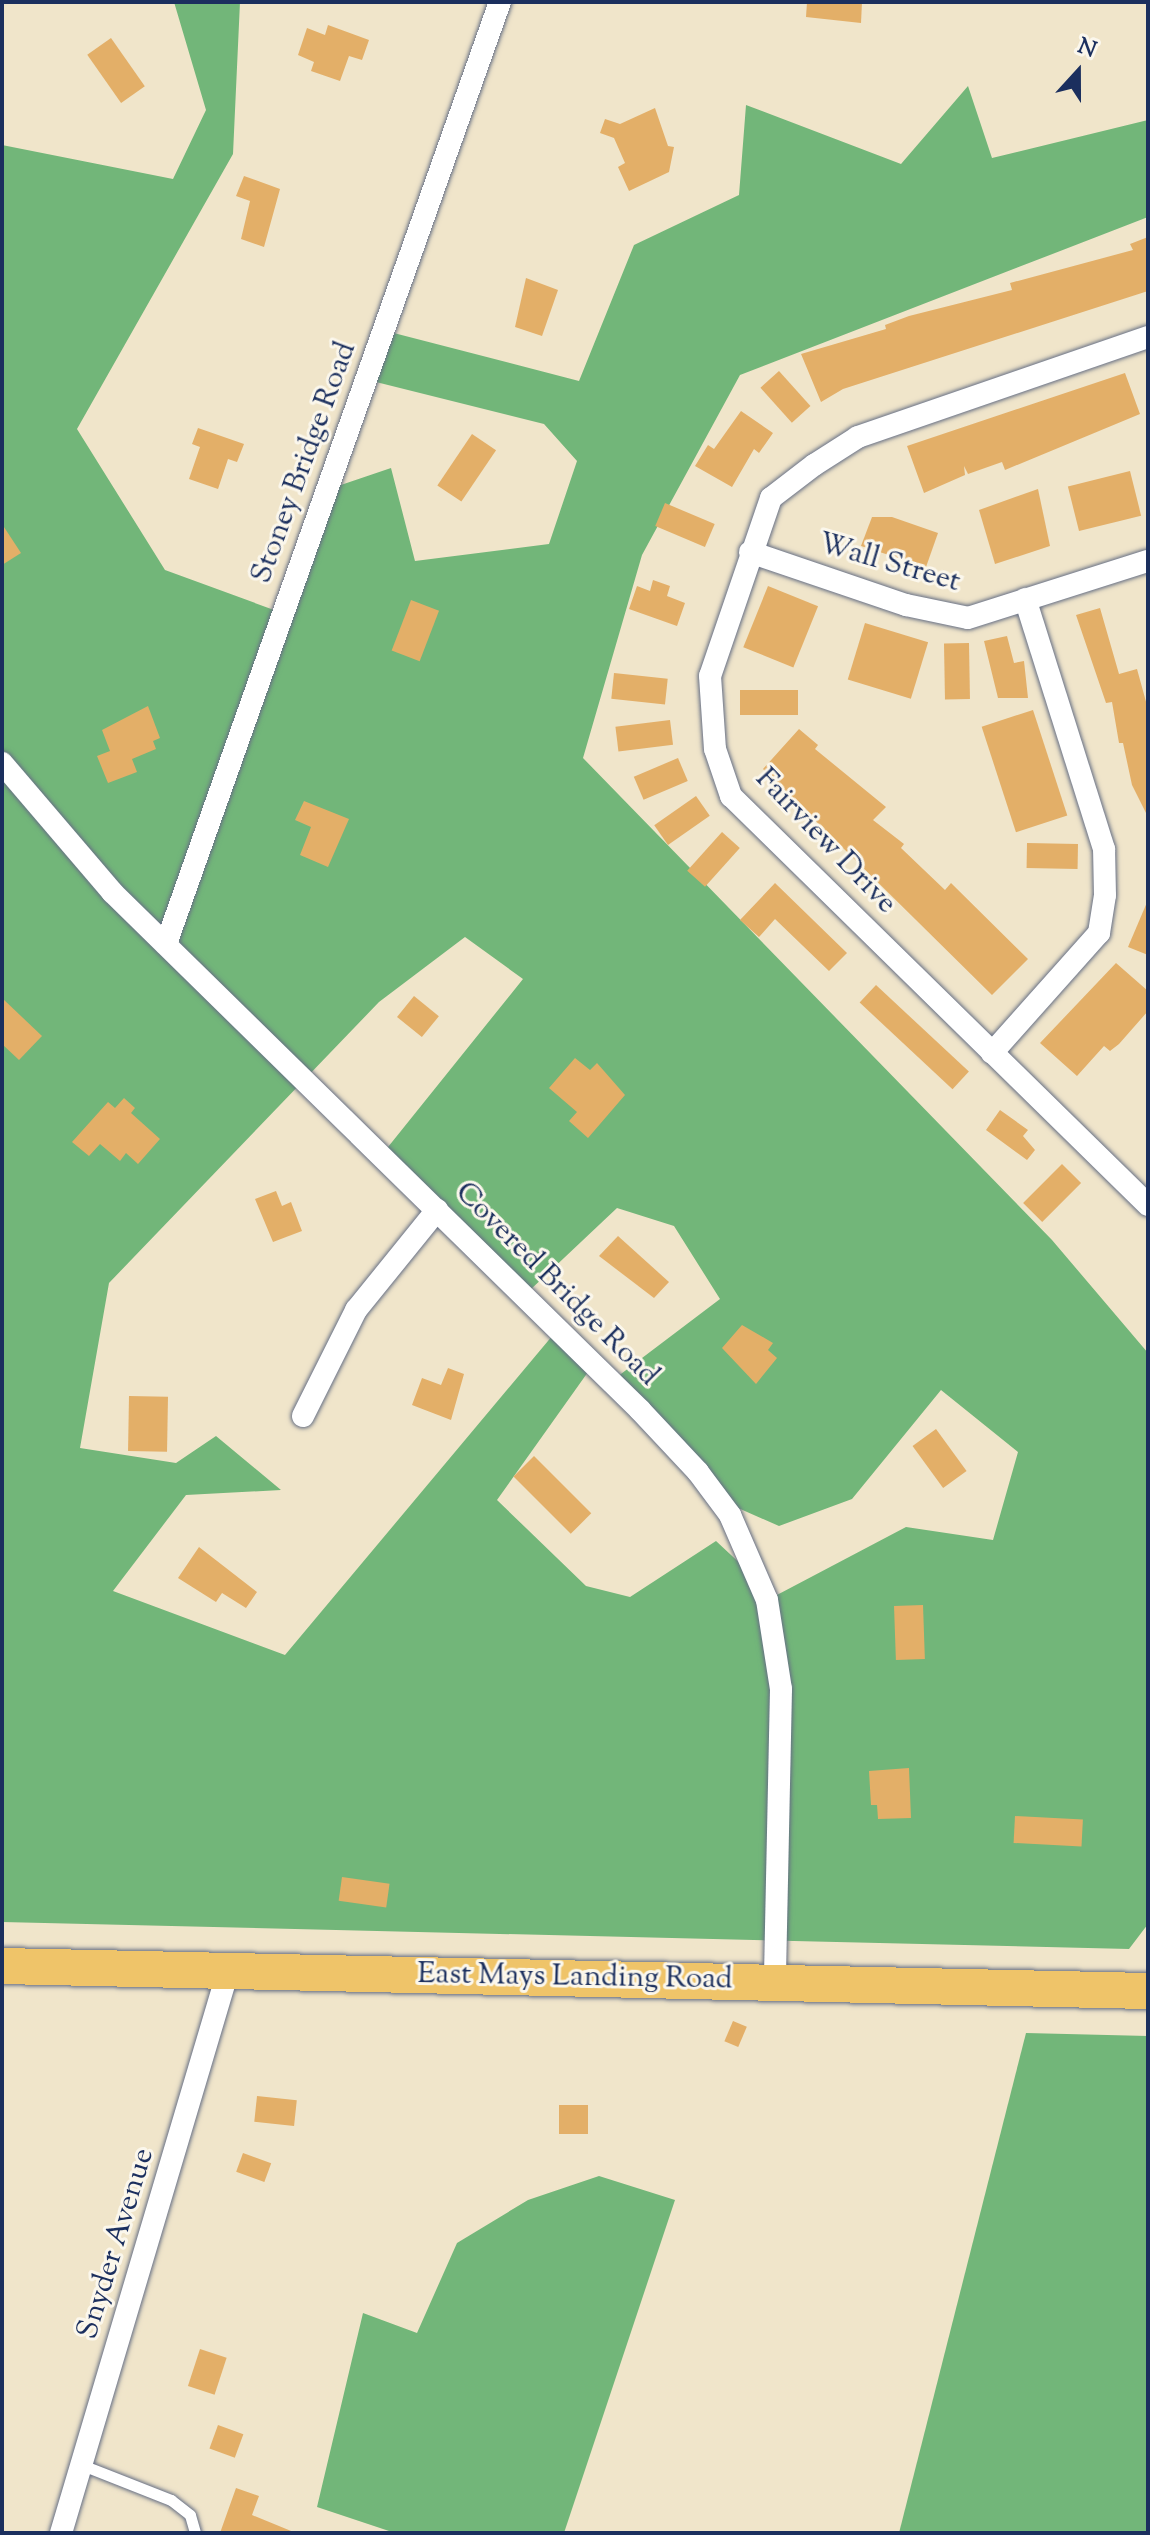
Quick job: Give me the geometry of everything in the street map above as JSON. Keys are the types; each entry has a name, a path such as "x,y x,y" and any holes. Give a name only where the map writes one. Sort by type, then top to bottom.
{"main road":[{"name":"East Mays Landing Road","path":"2,1966 1148,1991"}],"street":[{"name":"Stoney Bridge Road","path":"166,944 500,2"},
{"name":"Fairview Drive","path":"1147,1201 731,796 715,749 710,676 771,498 858,437 1148,337"},
{"name":"Wall Street","path":"750,552 906,605 968,618 1148,561"},
{"path":"992,1053 1099,933 1105,895 1104,849 1025,599"},
{"name":"Covered Bridge Road","path":"2,763 76,855 692,1465 745,1545 767,1600 781,1689 775,1982"},
{"path":"303,1416 356,1310 437,1210"},
{"name":"Snyder Avenue","path":"61,2533 228,1971"}],"lane":[{"path":"82,2465 171,2500 190,2515 195,2533"}],"green space":[{"path":"174,2 240,2 233,154 77,429 165,570 285,614 332,488 391,468 415,561 549,544 577,461 544,424 368,380 386,331 579,381 634,245 739,195 746,105 901,164 968,86 992,158 1148,120 1148,217 740,375 642,555 583,758 1052,1240 1148,1353 1148,1924 1129,1949 2,1922 2,145 173,179 206,110","holes":["465,937 523,979 384,1152 529,1291 617,1208 674,1226 720,1299 609,1383 720,1500 779,1526 852,1499 941,1390 1018,1452 993,1540 906,1527 775,1596 716,1541 630,1597 586,1586 497,1500 593,1365 558,1329 285,1655 113,1591 186,1495 281,1490 216,1436 176,1463 80,1448 109,1283 379,1002"]},
{"path":"1026,2033 1148,2036 1148,2533 899,2533"},
{"path":"599,2176 675,2200 564,2533 395,2533 317,2507 363,2313 417,2333 457,2243 528,2200"}],"building":[{"path":"807,2 862,2 861,23 806,17"},
{"path":"328,25 369,40 362,60 349,56 340,81 311,71 314,62 298,55 307,28 325,35"},
{"path":"111,38 145,86 121,103 87,55"},
{"path":"655,108 668,146 674,147 669,172 629,191 618,167 625,163 614,138 600,133 605,119 620,124"},
{"path":"244,176 280,189 264,247 241,239 250,201 236,196"},
{"path":"1148,237 1148,291 843,389 821,402 801,354 886,329 885,325 909,316 1012,290 1010,283 1133,250 1130,244"},
{"path":"526,278 558,290 542,336 515,327"},
{"path":"779,371 810,406 792,423 760,388"},
{"path":"1125,373 1140,414 1005,470 1002,462 968,474 964,466 965,475 924,493 907,446"},
{"path":"741,411 773,433 759,453 754,449 732,487 695,466 708,445 714,449"},
{"path":"198,428 244,444 237,462 228,459 218,489 189,479 200,447 192,444"},
{"path":"472,434 496,450 461,502 437,485"},
{"path":"1130,471 1141,516 1079,531 1068,486"},
{"path":"1038,489 1050,546 995,564 979,510"},
{"path":"665,503 715,524 705,547 655,526"},
{"path":"872,517 892,517 938,533 926,567 861,546"},
{"path":"2,524 21,553 2,565"},
{"path":"653,580 670,586 667,596 685,603 677,626 629,609 637,586 650,591"},
{"path":"768,586 818,606 793,667 743,647"},
{"path":"411,600 439,611 420,661 392,650"},
{"path":"1100,608 1119,674 1137,669 1148,709 1148,817 1132,785 1123,743 1119,743 1112,702 1106,703 1076,615"},
{"path":"865,623 928,642 911,699 848,679"},
{"path":"1007,636 1014,663 1024,661 1028,698 998,698 984,641"},
{"path":"944,643 969,643 970,699 945,699"},
{"path":"614,673 668,679 665,705 611,699"},
{"path":"740,690 798,690 798,715 740,715"},
{"path":"148,706 160,738 153,741 156,749 132,759 137,772 108,783 97,756 110,751 102,730"},
{"path":"1033,710 1067,816 1016,832 982,727"},
{"path":"670,720 673,745 618,752 615,727"},
{"path":"799,729 818,745 815,749 886,807 873,820 904,844 901,848 945,890 951,883 1028,959 992,995 763,769"},
{"path":"678,758 688,781 644,800 634,777"},
{"path":"696,796 710,816 668,845 654,825"},
{"path":"304,801 349,819 328,867 300,855 311,827 295,820"},
{"path":"722,832 740,848 705,887 687,871"},
{"path":"1027,843 1078,844 1078,869 1027,868"},
{"path":"775,883 847,953 829,971 775,919 759,937 740,920"},
{"path":"1148,900 1148,955 1128,947"},
{"path":"1116,963 1148,991 1148,1011 1119,1044 1110,1051 1104,1046 1077,1076 1040,1043"},
{"path":"876,985 969,1072 953,1089 860,1003"},
{"path":"414,996 439,1016 422,1037 397,1017"},
{"path":"2,998 42,1036 19,1060 2,1044"},
{"path":"575,1058 590,1070 597,1063 625,1095 588,1138 569,1121 577,1112 549,1088"},
{"path":"124,1098 135,1108 131,1113 160,1139 138,1164 126,1153 120,1161 100,1144 89,1156 72,1142 108,1102 115,1108"},
{"path":"1000,1110 1028,1130 1023,1136 1035,1150 1027,1160 986,1130"},
{"path":"1062,1164 1081,1183 1042,1222 1023,1203"},
{"path":"276,1191 282,1206 291,1202 302,1231 273,1242 255,1199"},
{"path":"618,1236 669,1282 654,1298 599,1256"},
{"path":"742,1325 773,1343 768,1350 777,1358 756,1384 722,1348"},
{"path":"448,1368 464,1374 451,1420 412,1405 422,1378 441,1385"},
{"path":"129,1396 168,1397 167,1452 128,1451"},
{"path":"936,1429 967,1471 943,1488 913,1446"},
{"path":"534,1456 591,1513 571,1534 513,1477"},
{"path":"199,1547 257,1592 246,1608 222,1593 216,1602 178,1578"},
{"path":"923,1605 925,1659 896,1660 894,1606"},
{"path":"909,1768 911,1818 878,1819 877,1805 871,1805 869,1771"},
{"path":"1015,1816 1083,1820 1081,1847 1014,1843"},
{"path":"342,1877 390,1884 386,1907 339,1901"},
{"path":"733,2021 747,2027 738,2047 724,2041"},
{"path":"257,2096 297,2100 294,2126 254,2122"},
{"path":"559,2105 588,2105 588,2134 559,2134"},
{"path":"243,2153 271,2163 264,2182 236,2172"},
{"path":"200,2349 227,2358 215,2395 188,2386"},
{"path":"218,2425 243,2434 235,2458 209,2448"},
{"path":"236,2488 259,2496 252,2515 296,2533 220,2533"}]}
